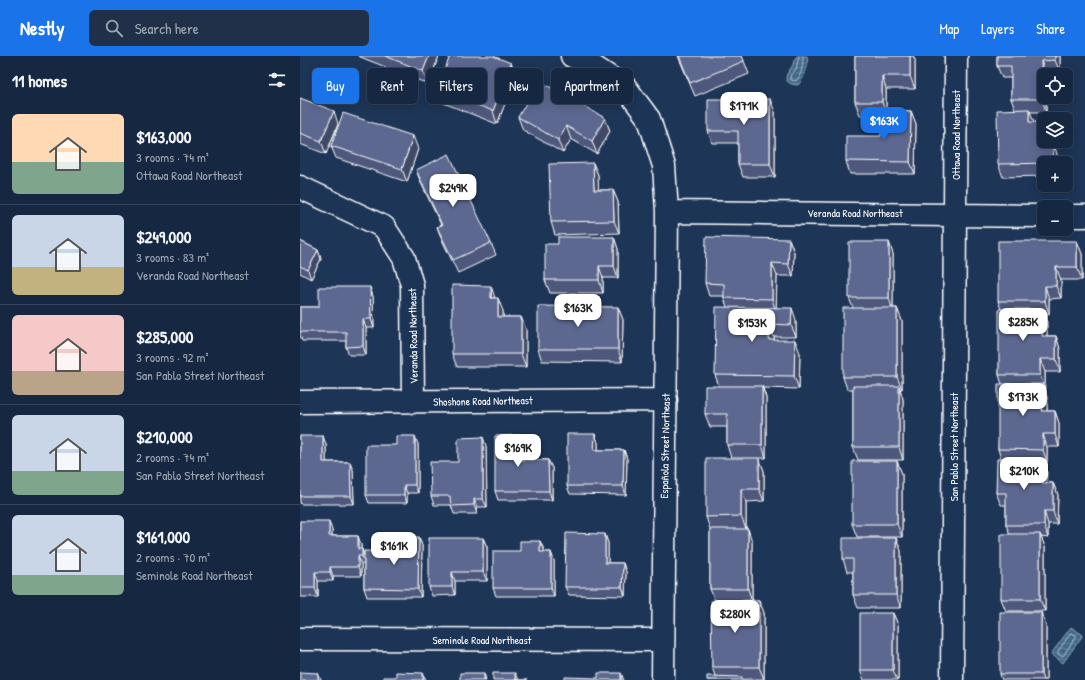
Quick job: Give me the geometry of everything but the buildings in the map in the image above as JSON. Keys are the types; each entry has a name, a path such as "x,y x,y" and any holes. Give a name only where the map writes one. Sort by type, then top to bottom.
{"street":[{"name":"Española Street Northeast","path":"572,56 594,67 626,88 649,119 664,166 667,212 663,680"},
{"name":"Ottawa Road Northeast","path":"956,56 956,214"},
{"name":"Veranda Road Northeast","path":"300,187 384,227 404,258 412,285 413,402"},
{"name":"Veranda Road Northeast","path":"667,212 1037,216"},
{"name":"San Pablo Street Northeast","path":"952,680 956,214"},
{"path":"1073,216 1085,216"},
{"name":"Shoshone Road Northeast","path":"300,402 666,400"},
{"name":"Seminole Road Northeast","path":"300,639 663,640"}],"water":[{"path":"797,56 807,56 807,67 798,85 787,81 786,79 787,73"},
{"path":"1071,627 1083,635 1063,663 1051,654"}]}
